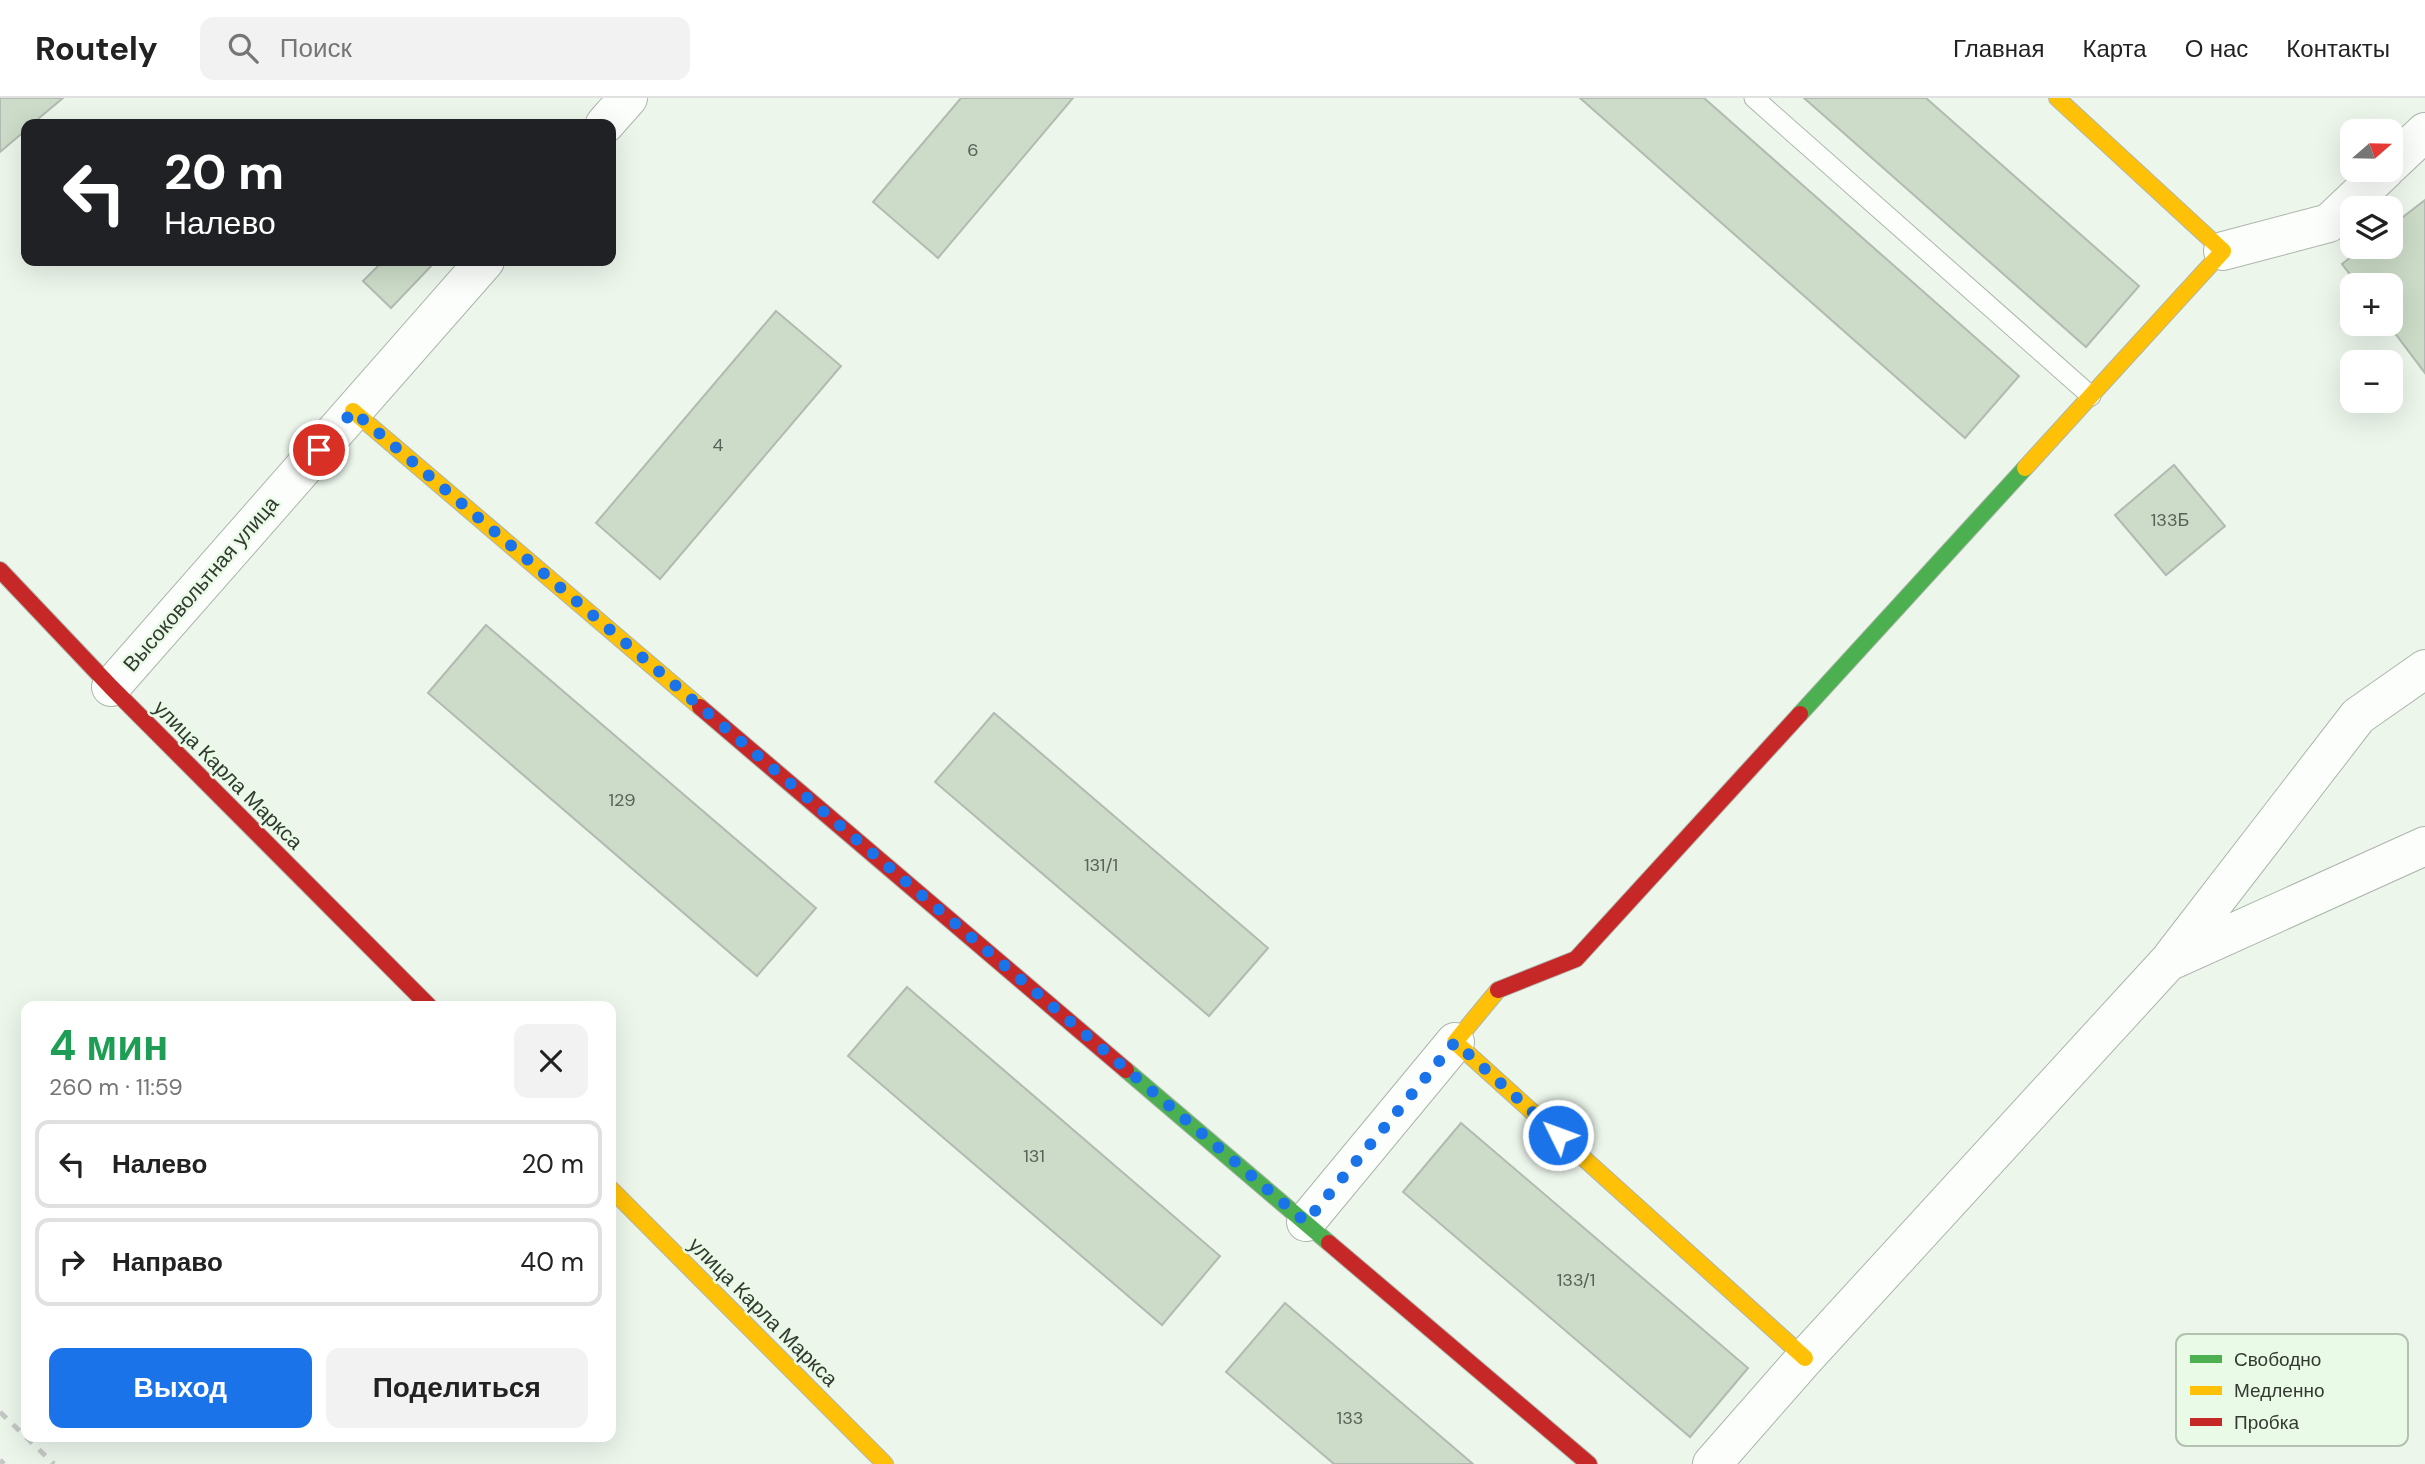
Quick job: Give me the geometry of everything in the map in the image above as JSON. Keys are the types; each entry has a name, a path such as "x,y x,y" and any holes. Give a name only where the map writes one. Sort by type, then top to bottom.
{"street":[{"path":"609,119 628,98"},
{"path":"2057,98 2223,251"},
{"path":"2403,153 2425,132"},
{"path":"1306,1222 1495,991 1576,959 2223,251 2329,223 2372,182"},
{"name":"Высоковольтная улица","path":"111,687 481,266"},
{"path":"353,411 1589,1464"},
{"name":"улица Карла Маркса","path":"0,569 111,687 424,1001"},
{"path":"1712,1464 1805,1358 2168,962 2358,716 2425,669"},
{"path":"2168,962 2425,846"},
{"path":"1455,1042 1805,1358"},
{"name":"улица Карла Маркса","path":"616,1194 885,1464"}],"lane":[{"path":"1754,98 2091,396"}],"building":[{"path":"0,98 63,98 38,119 21,119 21,134 0,152"},
{"path":"961,98 1073,98 938,258 873,202"},
{"path":"1580,98 1704,98 2019,376 1965,438"},
{"path":"1804,98 1926,98 2139,286 2086,347"},
{"path":"2425,200 2425,373 2397,336 2403,336 2403,273 2349,273 2342,264 2348,259 2403,259 2403,217"},
{"path":"378,266 431,266 391,308 363,281"},
{"path":"776,311 841,366 660,579 596,523"},
{"path":"2174,465 2225,526 2166,575 2115,515"},
{"path":"486,625 816,908 757,976 428,693"},
{"path":"994,713 1268,948 1209,1016 935,782"},
{"path":"907,987 1220,1256 1162,1325 848,1056"},
{"path":"1461,1123 1748,1368 1690,1437 1403,1192"},
{"path":"1285,1303 1473,1464 1334,1464 1226,1372"}],"railway":[{"path":"0,1412 21,1432"},
{"path":"31,1442 54,1464"},
{"path":"0,1460 4,1464"}],"traffic: fast":[{"path":"1800,714 2025,468"},
{"path":"1126,1070 1329,1243"}],"traffic: slow":[{"path":"2025,468 2223,251 2057,98"},
{"path":"353,411 700,707"},
{"path":"1498,990 1455,1042 1805,1358"},
{"path":"616,1194 885,1464"}],"traffic: jam":[{"path":"0,570 111,687 424,1001"},
{"path":"700,707 1126,1070"},
{"path":"1498,990 1576,959 1800,714"},
{"path":"1329,1243 1589,1464"}],"route":[{"path":"319,450 353,411 1306,1222 1455,1042 1558,1135"}]}
